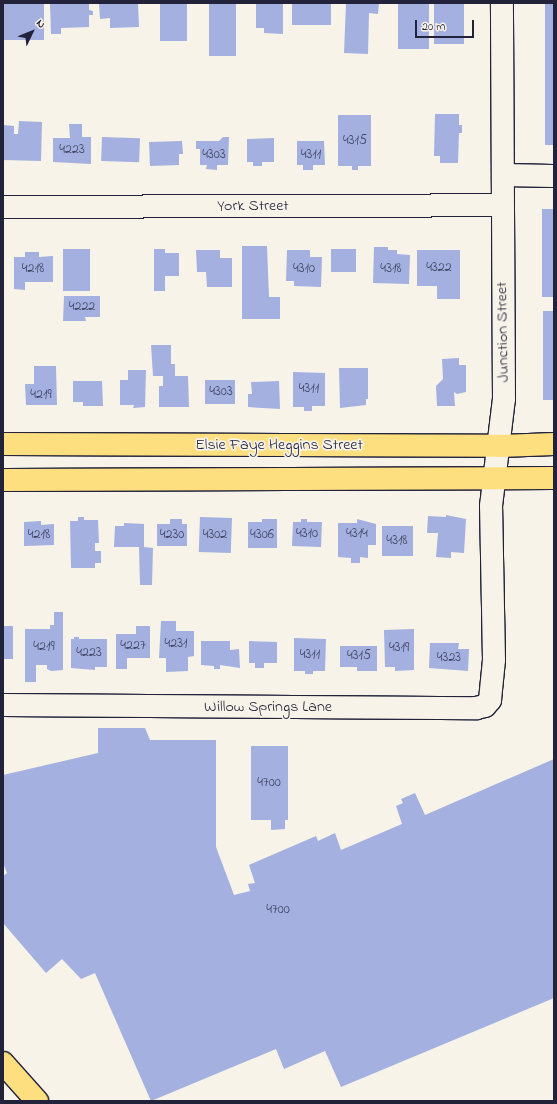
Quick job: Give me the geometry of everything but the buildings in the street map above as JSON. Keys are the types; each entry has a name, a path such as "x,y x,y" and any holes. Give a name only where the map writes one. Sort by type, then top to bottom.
{"main road":[{"name":"Elsie Faye Heggins Street","path":"3,444 500,446 554,444"},
{"path":"3,480 554,478"},
{"path":"3,1063 36,1101"}],"street":[{"name":"Junction Street","path":"494,660 491,506 500,446 504,399 502,3"},
{"path":"503,175 554,176"},
{"name":"York Street","path":"3,207 502,205"},
{"name":"Willow Springs Lane","path":"3,706 476,708 484,706 490,700 494,660"}]}
